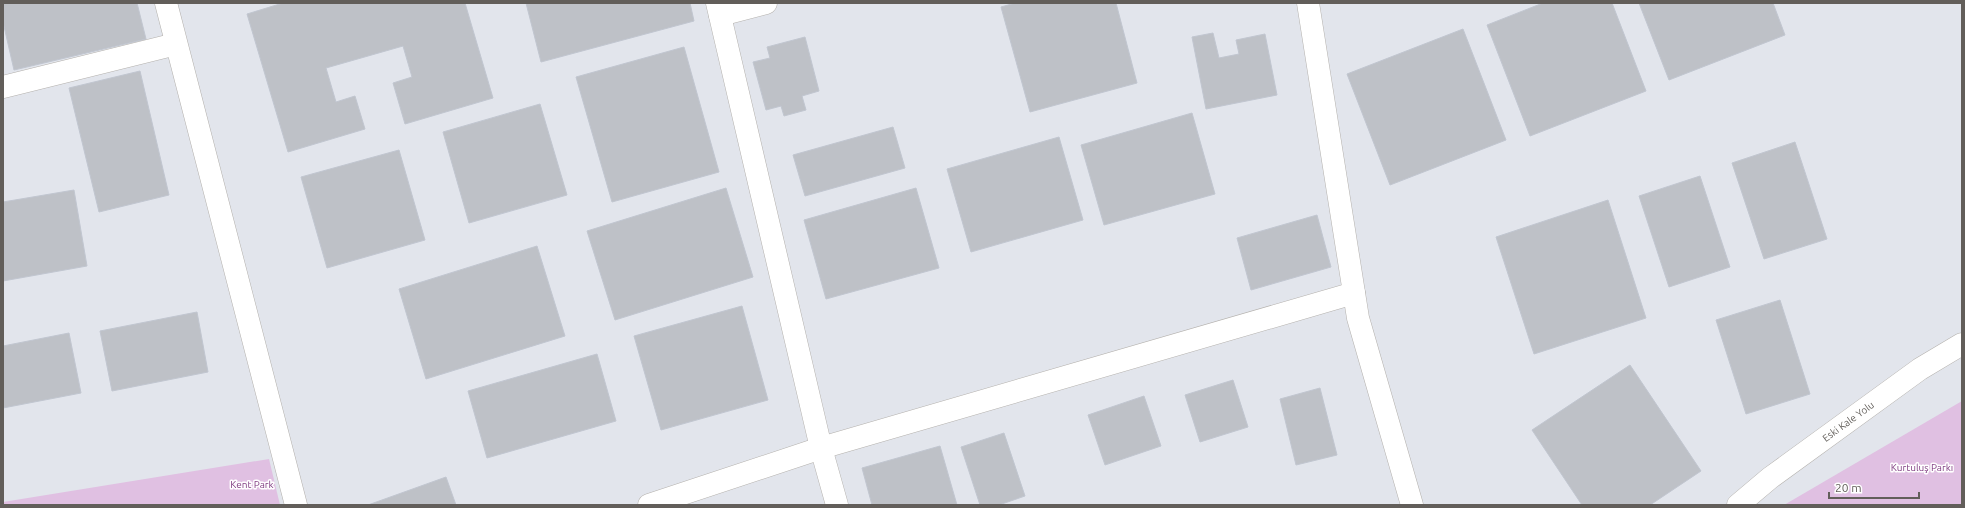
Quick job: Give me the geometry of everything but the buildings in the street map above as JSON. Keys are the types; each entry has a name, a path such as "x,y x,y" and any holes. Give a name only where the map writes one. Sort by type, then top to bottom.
{"street":[{"path":"166,3 296,505"},
{"path":"766,3 719,9 821,448 837,505"},
{"path":"1308,3 1358,318 1412,505"},
{"path":"3,86 176,44"},
{"path":"649,505 821,448 1354,293"},
{"name":"Eski Kale Yolu","path":"1738,505 1770,478 1907,378 1962,344"}],"green space":[{"name":"Kurtuluş Parkı","path":"1962,401 1962,505 1784,505"},
{"name":"Kent Park","path":"269,459 280,505 3,505 3,502"}]}
